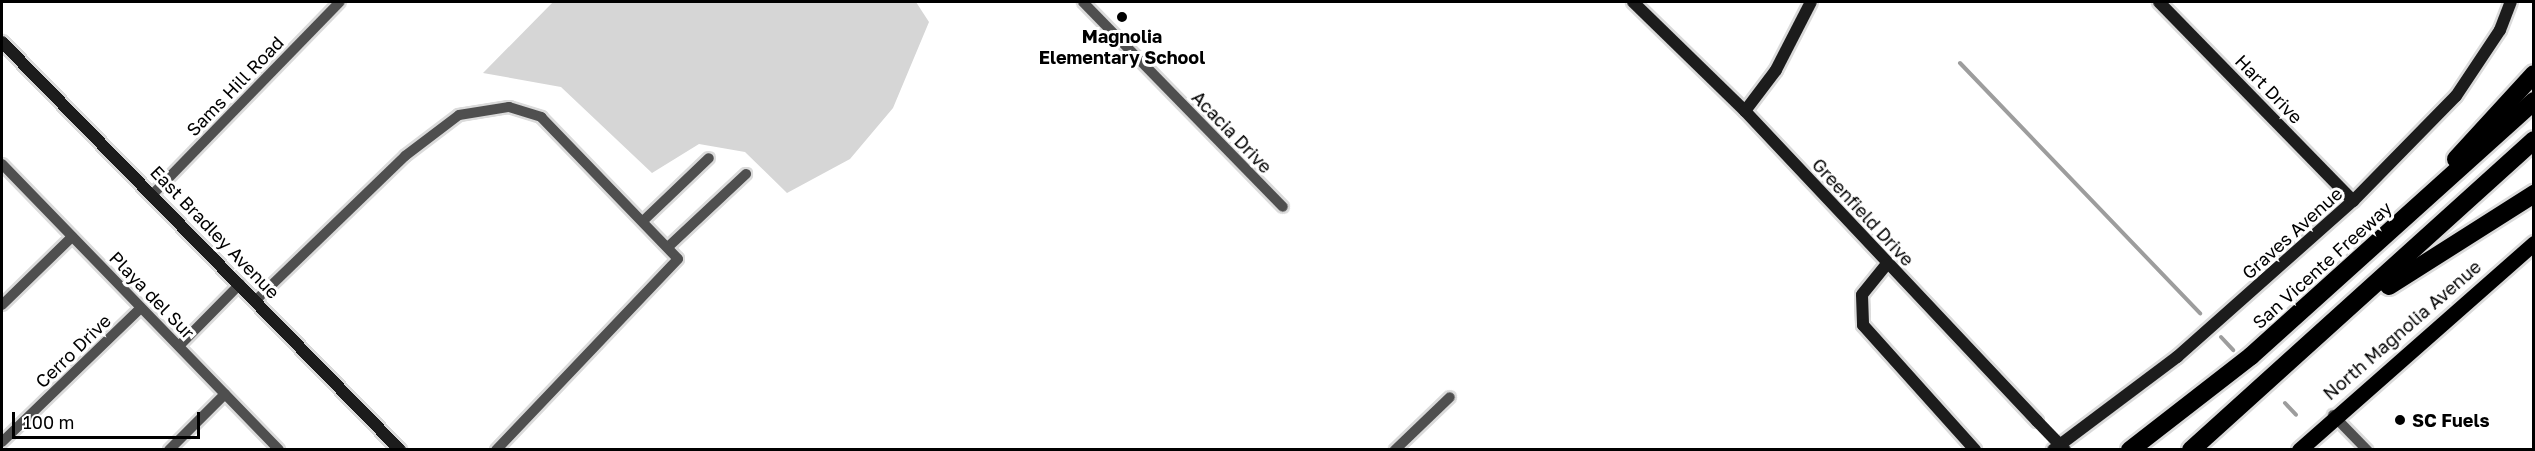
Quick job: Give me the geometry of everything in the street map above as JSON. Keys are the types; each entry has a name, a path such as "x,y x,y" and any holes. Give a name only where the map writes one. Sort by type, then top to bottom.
{"highway":[{"path":"2398,226 2534,74"},
{"name":"San Vicente Freeway","path":"2130,450 2252,356 2534,101"},
{"path":"2191,450 2354,307 2534,141"},
{"path":"2354,307 2534,194"}],"main road":[{"name":"Greenfield Drive","path":"1634,2 1745,111 1886,265 2064,450"},
{"path":"1745,111 1776,70 1811,2"},
{"name":"Hart Drive","path":"2159,2 2353,201"},
{"name":"Graves Avenue","path":"2053,450 2177,357 2353,201 2456,96 2500,30 2511,2"},
{"name":"East Bradley Avenue","path":"2,42 153,194 400,450"},
{"name":"North Magnolia Avenue","path":"2299,450 2334,415 2534,243"},
{"path":"1886,265 1862,295 1863,325 1975,450"}],"street":[{"name":"Sams Hill Road","path":"153,194 340,2"},
{"name":"Acacia Drive","path":"1083,2 1283,207"},
{"path":"256,300 405,156 459,115 509,107 541,117 678,259 496,450"},
{"path":"643,221 709,158"},
{"name":"Playa del Sur","path":"3,168 279,450"},
{"path":"668,247 746,174"},
{"path":"2,305 72,237"},
{"path":"179,346 240,284"},
{"name":"Cerro Drive","path":"2,442 141,308"},
{"path":"169,450 225,394"},
{"path":"1395,450 1450,397"},
{"path":"2334,415 2367,450"}],"shaded area":[{"path":"553,2 916,2 929,22 893,108 850,159 787,193 745,152 699,144 652,173 561,87 483,73"}],"waterway":[{"path":"1960,63 2200,313"},
{"path":"2221,337 2233,350"},
{"path":"2285,403 2296,415"}],"place":[{"name":"Magnolia Elementary School","path":"1122,17"},
{"name":"SC Fuels","path":"2400,420"}]}
